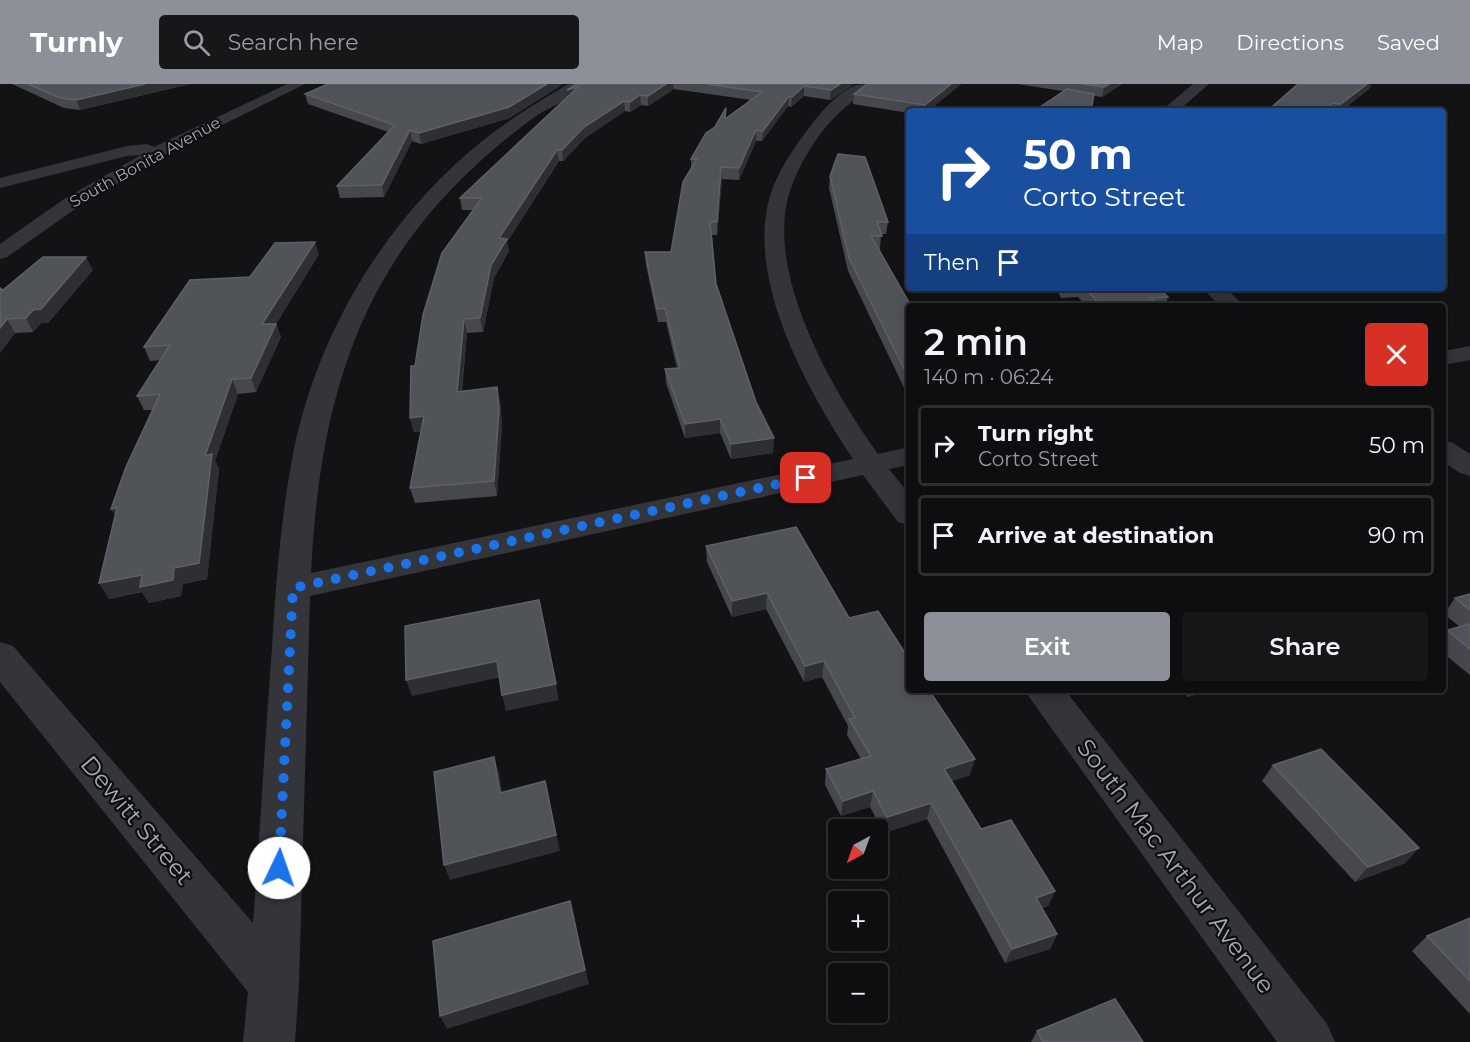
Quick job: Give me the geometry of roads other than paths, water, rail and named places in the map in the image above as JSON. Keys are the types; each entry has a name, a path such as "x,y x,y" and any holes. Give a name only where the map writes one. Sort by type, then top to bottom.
{"street":[{"name":"South Bonita Avenue","path":"0,253 71,203 168,146 298,84"},
{"path":"268,1042 274,985 293,588 302,493 316,417 340,346 366,289 397,239 448,180 504,132 578,84"},
{"path":"867,84 828,115 804,145 780,195 776,211 775,233 782,282 800,343 831,405 869,464 906,511"},
{"path":"1172,108 1202,84"},
{"path":"0,183 127,151 168,146"},
{"path":"1216,291 1230,303"},
{"path":"1446,357 1470,352"},
{"path":"1446,451 1470,467"},
{"path":"293,588 906,457"},
{"name":"Dewitt Street","path":"0,656 274,985"},
{"name":"South Mac Arthur Avenue","path":"1045,693 1309,1042"}]}
